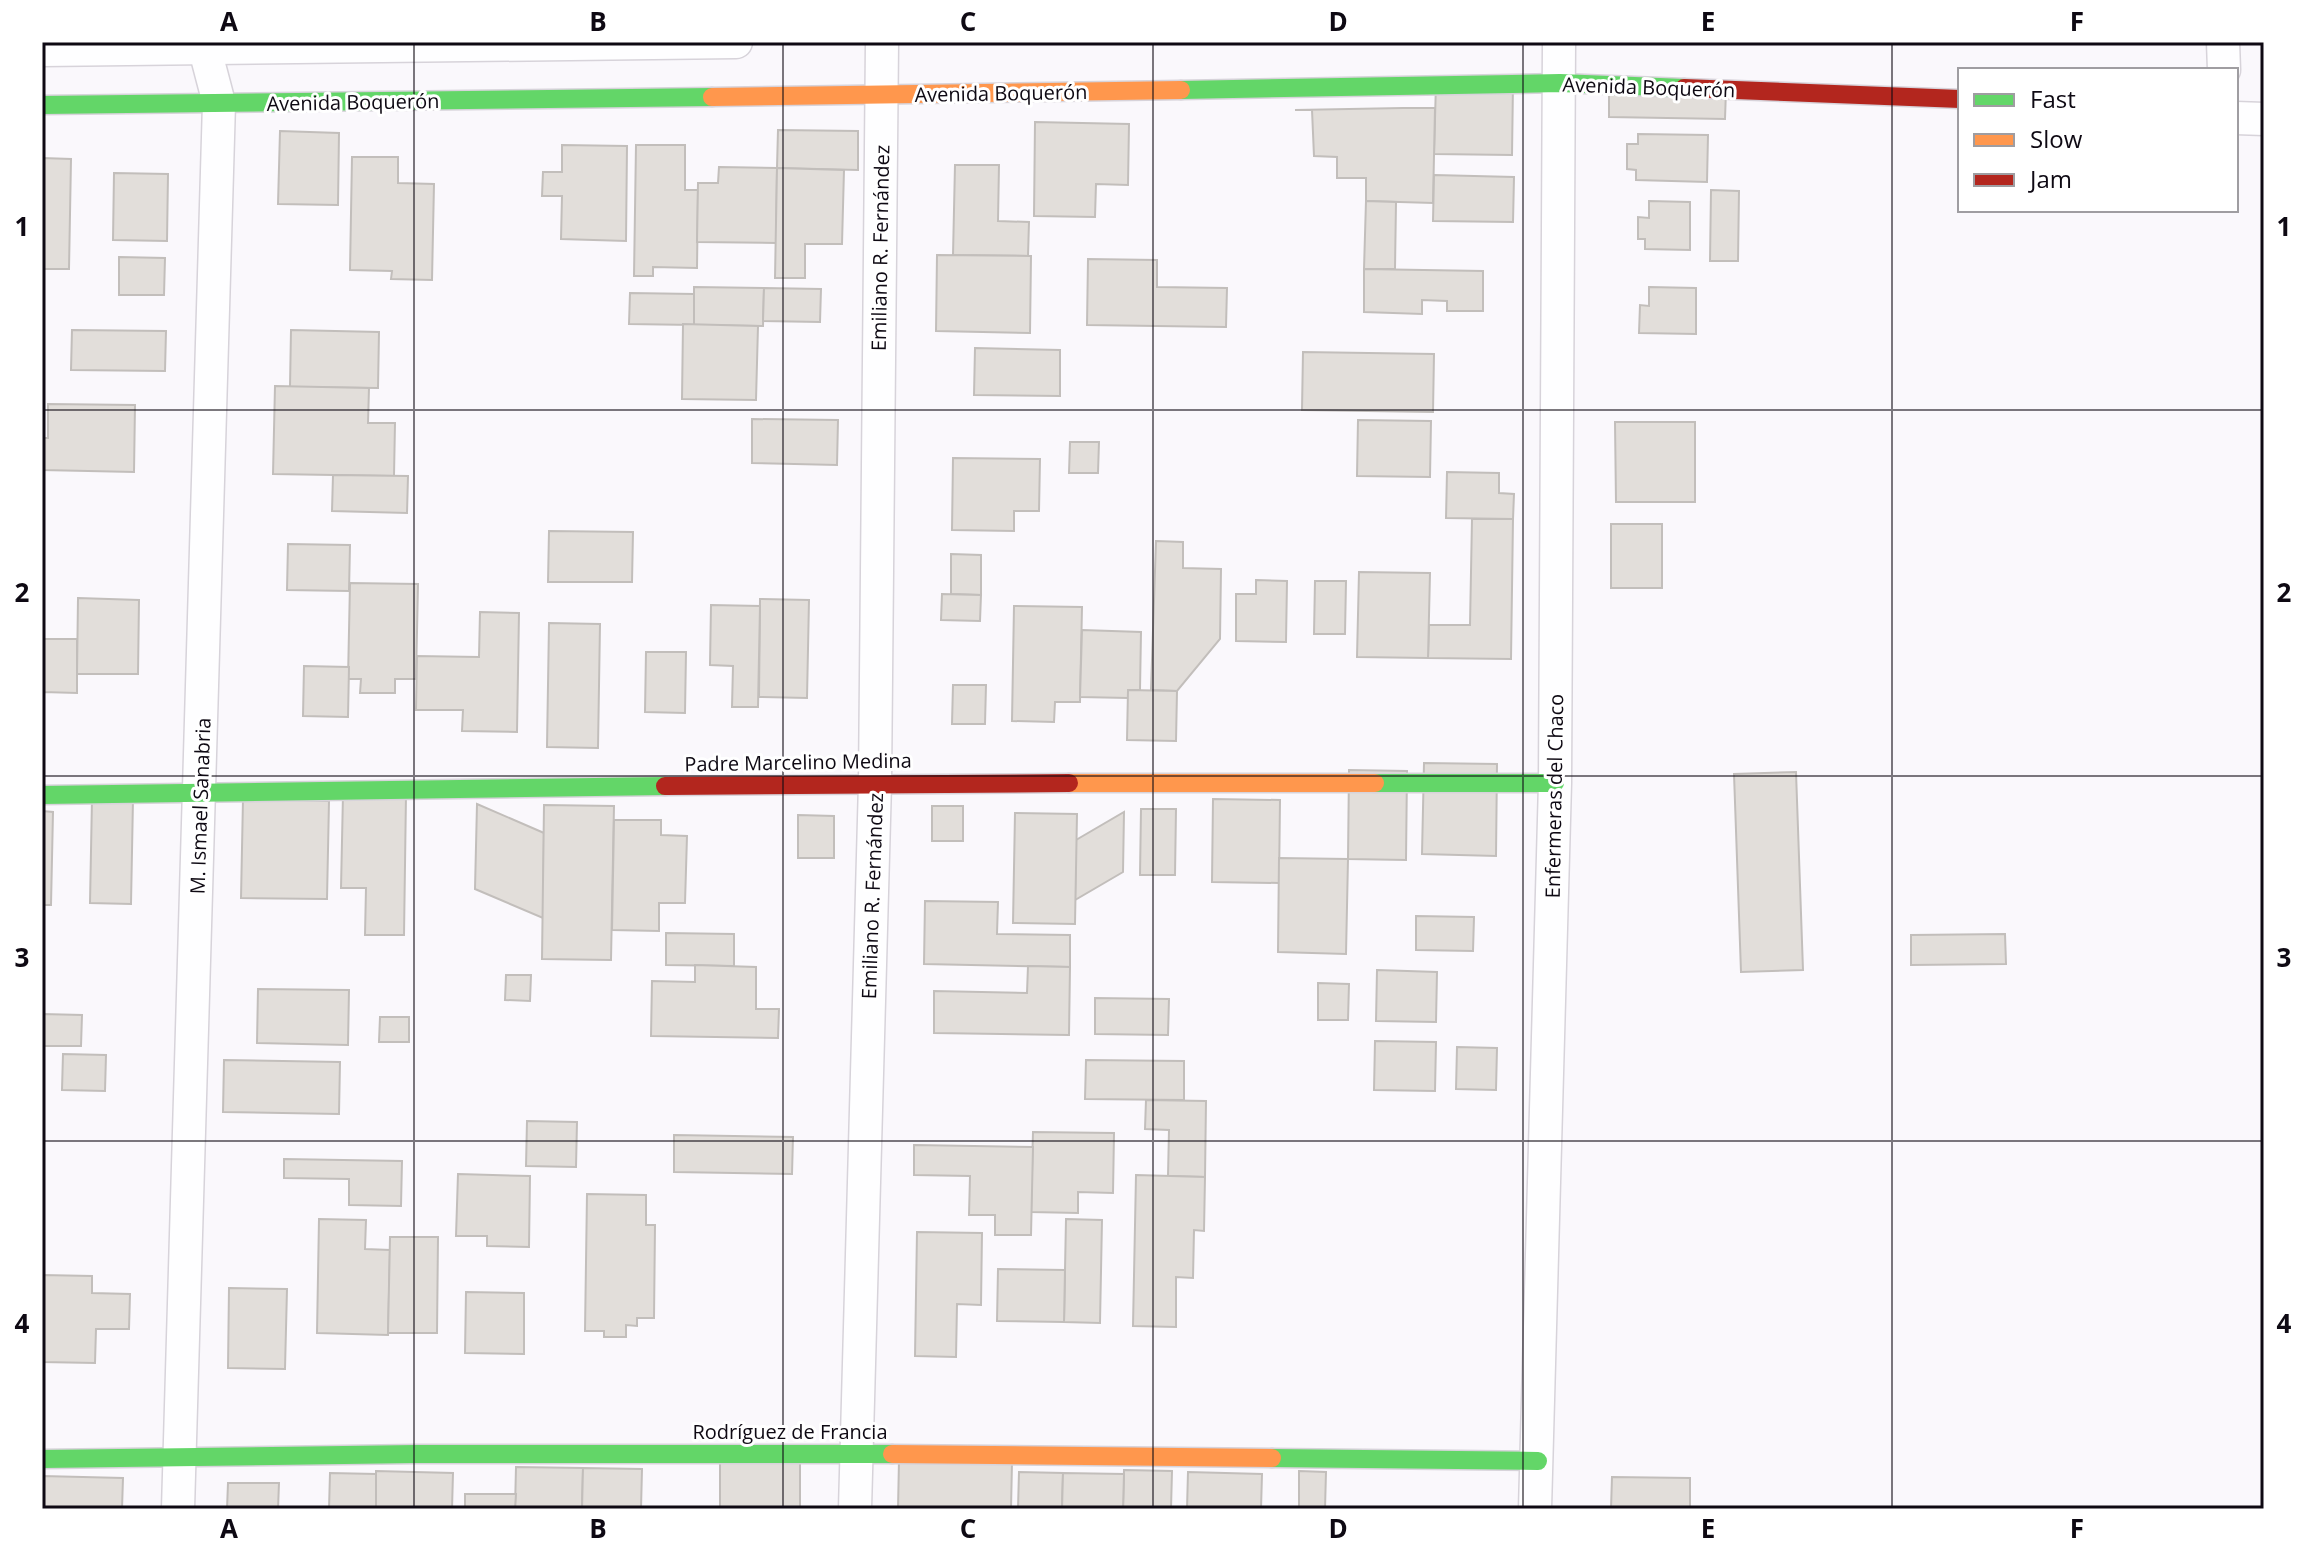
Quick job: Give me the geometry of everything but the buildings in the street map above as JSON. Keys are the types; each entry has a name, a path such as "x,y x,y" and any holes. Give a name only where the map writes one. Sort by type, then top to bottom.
{"street":[{"path":"42,50 204,45 736,42"},
{"name":"Emiliano R. Fernández","path":"855,1509 875,783 882,42"},
{"name":"Enfermeras del Chaco","path":"1535,1509 1555,783 1559,42"},
{"path":"2223,42 2224,68"},
{"name":"M. Ismael Sanabria","path":"178,1509 219,103 204,45"},
{"name":"Avenida Boquerón","path":"42,105 1560,83 1958,99"},
{"path":"2238,118 2264,119"},
{"name":"Padre Marcelino Medina","path":"42,795 875,783 1555,783"},
{"name":"Rodríguez de Francia","path":"42,1459 857,1453 1538,1461"}],"traffic: fast":[{"path":"1181,90 1560,83 1684,88"},
{"path":"42,105 712,97"},
{"path":"1375,783 1555,783"},
{"path":"42,795 665,786"},
{"path":"42,1459 416,1454 892,1454"},
{"path":"1272,1458 1538,1461"}],"traffic: slow":[{"path":"712,97 1181,90"},
{"path":"1069,783 1375,783"},
{"path":"892,1454 1272,1458"}],"traffic: jam":[{"path":"1684,88 1958,99"},
{"path":"665,786 1069,783"}]}
